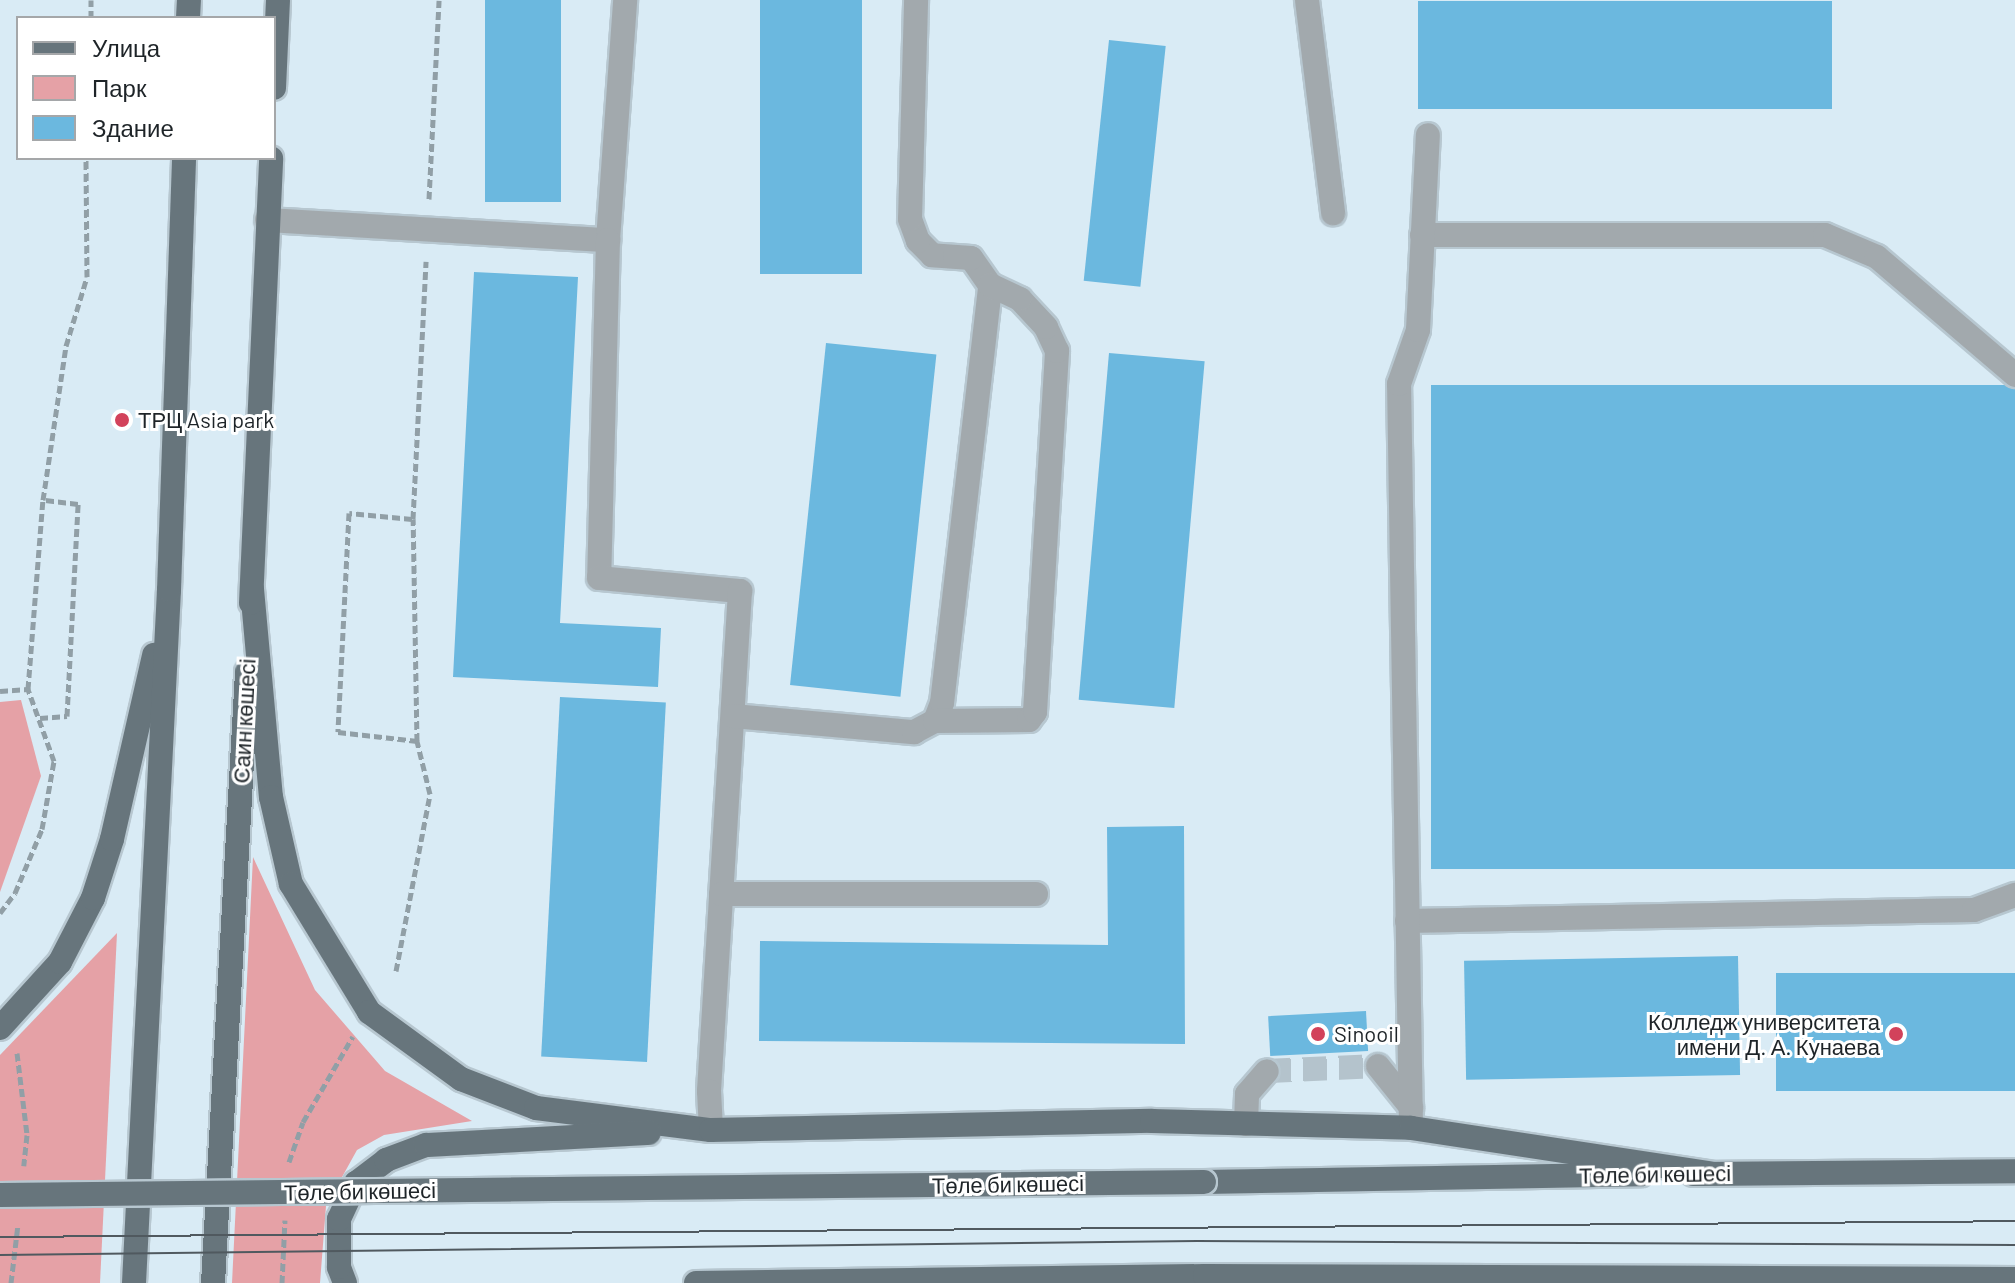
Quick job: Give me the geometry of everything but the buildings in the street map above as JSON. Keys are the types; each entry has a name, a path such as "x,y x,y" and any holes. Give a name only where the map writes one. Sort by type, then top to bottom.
{"main road":[{"path":"276,44 278,0"},
{"path":"134,1283 169,590 184,160"},
{"name":"Саин көшесі","path":"213,1283 252,589 271,160"},
{"path":"252,589 271,797 291,884 369,1012 461,1079 536,1108 711,1130"},
{"path":"8,1035 60,962 93,898 112,839 169,590"},
{"path":"345,1283 339,1267 339,1219 356,1183 386,1160 426,1145 711,1130 1246,1124 1411,1117 1709,1173"},
{"name":"Төле би көшесі","path":"10,1202 1709,1173 2015,1171"},
{"path":"696,1283 1205,1276 2015,1279"},
{"path":"1542,1283 1577,1278"}],"lane":[{"path":"625,0 608,240 599,578 740,591 721,894 711,1130"},
{"path":"733,716 914,732 935,721 1029,720 1035,712 1057,351 1046,327 1020,299 990,285 971,258 932,255 918,241 910,219 916,0"},
{"path":"1307,0 1333,213"},
{"path":"1411,1117 1399,384 1418,330 1428,135"},
{"path":"267,220 608,240"},
{"path":"1422,235 1825,235 1877,257 2015,375"},
{"path":"935,721 942,703 971,479 990,285"},
{"path":"721,894 1036,894"},
{"path":"1407,921 1974,910 2015,895"},
{"path":"1378,1066 1411,1117"},
{"path":"1246,1124 1247,1094 1267,1071"}],"path":[{"path":"396,971 430,794 417,741 413,519 439,0"},
{"path":"0,913 15,893 42,829 54,761 28,689 43,500 66,346 87,277 86,160"},
{"path":"40,718 67,716 78,504 43,500"},
{"path":"413,519 349,513 338,732 417,741"},
{"path":"0,691 28,689"},
{"path":"287,1167 303,1122 354,1033"},
{"path":"8,1035 27,1135 22,1180"},
{"path":"10,1202 11,1283"},
{"path":"282,1283 285,1211"}],"green space":[{"path":"21,700 41,776 0,892 0,702"},
{"path":"253,857 315,990 385,1071 472,1121 384,1135 357,1150 326,1206 320,1283 232,1283"},
{"path":"117,933 100,1283 0,1283 0,1055"}],"tunnel":[{"path":"1267,1071 1378,1066"}],"tram line":[{"path":"0,1237 2015,1221"},
{"path":"0,1255 1197,1241 2015,1245"}],"place":[{"name":"ТРЦ Asia park","path":"122,420"},
{"name":"Sinooil","path":"1318,1034"},
{"name":"Колледж университета имени Д. А. Кунаева","path":"1896,1034"}]}
